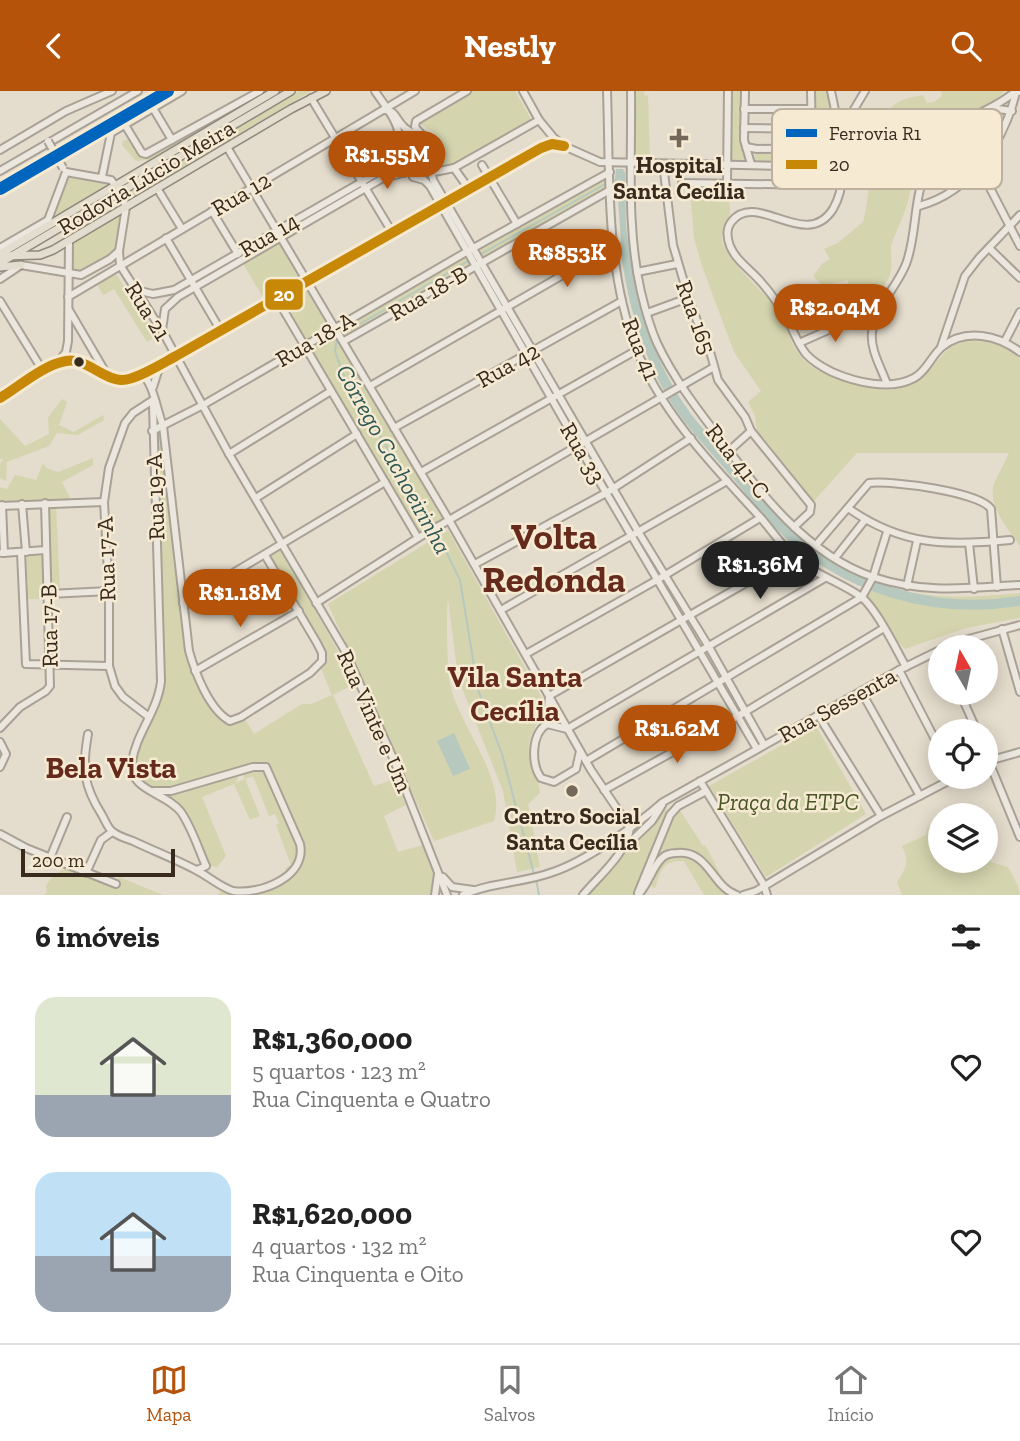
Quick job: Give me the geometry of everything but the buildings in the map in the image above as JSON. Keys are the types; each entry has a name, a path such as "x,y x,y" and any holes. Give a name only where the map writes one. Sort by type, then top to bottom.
{"main road":[{"name":"Rodovia Lúcio Meira","path":"0,265 275,91"},
{"name":"Rodovia Lúcio Meira","path":"0,255 291,91"},
{"path":"0,255 44,254 326,91"},
{"path":"0,265 21,265"}],"street":[{"path":"0,151 41,130 66,111 112,91"},
{"path":"0,171 138,91"},
{"path":"102,177 111,133 182,91"},
{"path":"125,125 144,154 260,91"},
{"path":"291,109 319,91"},
{"path":"376,91 397,129 394,151 396,165 403,173 426,181 444,203"},
{"name":"Rua 12","path":"68,297 415,91"},
{"path":"420,135 415,127 416,121 467,91"},
{"path":"523,91 539,120 564,146"},
{"name":"Rua 41","path":"607,91 613,246 622,301 636,350 661,396 691,438 793,556 825,578 864,594"},
{"name":"Rua 41-C","path":"631,91 632,218 637,272 646,313 656,340 680,386 729,450 794,527 835,558 872,579 926,589 1020,585"},
{"path":"727,182 728,91"},
{"path":"745,91 744,128 751,162"},
{"path":"744,109 811,109 811,91"},
{"path":"831,91 835,109"},
{"path":"854,109 865,91"},
{"path":"990,108 1018,92"},
{"path":"1002,132 1018,92"},
{"path":"312,98 392,232"},
{"path":"153,108 172,140"},
{"path":"990,108 997,109"},
{"path":"385,109 393,113 405,129 420,135 433,145 436,151 435,164 429,172"},
{"path":"1002,110 1012,111"},
{"path":"413,177 454,168 539,120"},
{"path":"744,128 772,128"},
{"path":"541,148 546,138 546,129"},
{"path":"394,151 405,137 420,135"},
{"path":"0,248 49,219 64,170 48,141"},
{"path":"0,398 43,371 70,360 122,380 160,365 552,144 564,146 610,166 751,162 772,164"},
{"path":"227,146 421,472 446,521 475,564 591,770 630,828 617,855"},
{"path":"746,147 772,149"},
{"path":"482,165 489,149"},
{"path":"751,162 757,149"},
{"name":"Rua 14","path":"363,185 382,169 394,151"},
{"path":"462,164 482,165"},
{"name":"Rua 165","path":"663,164 677,264 718,380 745,417 751,431 811,506 810,512 794,527"},
{"path":"482,165 517,224"},
{"name":"Rua 18-A","path":"152,431 203,405 517,224 610,166"},
{"path":"454,168 469,189"},
{"path":"64,170 102,177 113,181 119,189 126,207 119,251 120,265"},
{"path":"429,172 471,250"},
{"name":"Rua 14","path":"162,332 165,309 176,293 363,185 403,173"},
{"path":"682,184 772,183"},
{"path":"157,188 182,229"},
{"name":"Rua 18-B","path":"343,340 610,189"},
{"path":"839,189 840,195 830,213 821,221 810,224 797,225 753,212 740,215 732,221 728,229 729,244 733,253 773,297 810,358 834,373 858,381 887,384 904,382 923,372 941,347 965,276 1020,215"},
{"path":"887,384 878,363 872,333 874,320 907,261 922,189"},
{"path":"919,206 938,199 951,189"},
{"path":"989,189 1020,246"},
{"path":"212,211 239,257"},
{"path":"166,238 221,331"},
{"path":"55,365 64,356 68,341 69,241"},
{"path":"370,386 613,246"},
{"path":"989,249 1020,278"},
{"name":"Rua 33","path":"471,250 606,493 689,613 764,745"},
{"path":"0,279 21,265 68,274 84,274 110,260 119,251"},
{"path":"637,272 677,264"},
{"name":"Rua 21","path":"120,265 176,356"},
{"path":"48,271 68,285"},
{"path":"134,289 152,294 176,293"},
{"path":"646,313 688,298"},
{"path":"277,299 418,538"},
{"path":"0,301 43,371"},
{"name":"Rua 42","path":"394,428 622,301"},
{"path":"68,309 107,375"},
{"path":"1005,341 1020,312"},
{"path":"799,343 860,317"},
{"path":"941,347 954,340 974,336 1005,341 1020,352"},
{"path":"68,341 72,354 79,363"},
{"path":"421,472 636,350"},
{"name":"Rua 33","path":"530,353 558,392 586,440 613,488 657,580 757,749"},
{"name":"Rua Vinte e Um","path":"176,356 229,454 360,681 447,895"},
{"path":"152,389 160,365"},
{"path":"316,603 446,521 714,366"},
{"path":"141,373 148,379 163,426 189,650 195,671 209,697 226,719 233,721 310,673 322,661 322,653 265,555"},
{"path":"229,454 331,391"},
{"name":"Rua 19-A","path":"153,400 161,681 159,696 136,745 132,768 137,782 145,789 167,799"},
{"name":"Rua 17-A","path":"149,717 123,697 115,686 109,666 109,591 104,502 109,468 125,423 133,413 153,400"},
{"path":"729,450 751,431"},
{"path":"256,498 357,434"},
{"path":"475,564 606,493 691,438"},
{"path":"500,610 727,481"},
{"path":"183,603 385,482"},
{"path":"816,545 869,483 944,490 983,502 991,509 997,587"},
{"path":"46,550 2,553 1,505 104,502"},
{"name":"Rua 17-B","path":"0,727 20,707 49,688 45,503"},
{"path":"22,504 25,661 29,665 109,666"},
{"path":"849,508 887,532 917,541 969,543 1010,540"},
{"path":"526,654 665,576 760,518"},
{"path":"835,558 865,520"},
{"path":"586,761 864,594 872,579 887,532"},
{"path":"907,586 917,541"},
{"path":"969,543 974,589"},
{"path":"549,696 689,613 793,556"},
{"path":"547,724 567,729 825,578"},
{"path":"49,594 109,591"},
{"path":"864,594 884,628 928,723"},
{"path":"195,671 299,611"},
{"path":"984,635 1020,625"},
{"path":"604,790 737,717 884,628"},
{"path":"1002,629 1020,692"},
{"name":"Rua Sessenta","path":"475,890 572,864 630,828 663,802 928,656"},
{"path":"861,691 920,796"},
{"path":"549,696 547,724 538,732 534,763 538,774 554,782 576,769 591,770"},
{"path":"818,715 881,816"},
{"path":"88,734 84,759 85,780 112,832 197,870 231,890 255,892 289,876 298,863 301,849 266,767 257,766 171,791 154,791"},
{"path":"0,742 6,754 0,767"},
{"path":"576,769 580,751"},
{"path":"998,759 1020,752"},
{"path":"700,782 764,885 767,895"},
{"path":"998,787 1020,837"},
{"path":"638,895 661,859 678,852 698,857 728,890 740,895 754,892 881,816 933,789"},
{"path":"171,791 167,799 183,816 206,866 197,870"},
{"path":"638,895 672,812 706,791"},
{"path":"583,895 617,855 652,821 663,802"},
{"path":"50,858 67,817"},
{"path":"86,873 101,840 112,832"},
{"path":"0,834 50,858 116,884"},
{"path":"438,872 452,887 475,890"},
{"path":"435,895 438,872"},
{"path":"463,895 475,890"}],"green space":[{"path":"299,91 311,91 129,201 132,191"},
{"path":"473,91 515,91 530,117 530,122 452,167 446,167 440,139 419,124 420,121"},
{"path":"631,91 644,91 645,96 648,95 650,164 631,164"},
{"path":"732,91 740,91 740,143 747,156 744,161 732,160"},
{"path":"814,91 828,91 833,109 814,109"},
{"path":"941,91 1004,91 997,99 978,109 891,109 906,99 923,95 927,103 942,96"},
{"path":"249,103 149,163 146,160 136,161 122,145 124,140 129,139 140,155 149,156 242,104"},
{"path":"759,152 772,152 772,163 755,161 755,155"},
{"path":"610,172 610,190 481,262 473,248"},
{"path":"70,176 109,184 57,217 56,210 66,178"},
{"path":"727,185 730,214 722,233 724,245 736,265 778,312 797,351 813,368 845,381 887,390 901,388 918,380 952,346 966,341 981,340 995,344 1020,358 1020,546 1000,517 993,492 994,484 1009,453 857,453 813,502 757,432 755,416 748,402 761,391 734,352 694,238 690,190"},
{"path":"868,189 911,189 892,243 891,267 887,281 859,313 850,295 848,280 823,286 813,276 822,264 830,259 824,249 838,243 863,222"},
{"path":"122,212 113,255 83,273 73,270 72,243"},
{"path":"280,237 336,327 468,251 476,265 344,341 449,520 418,538 277,299 267,304 241,260"},
{"path":"116,274 157,336 147,342 114,289 103,295 97,284"},
{"path":"62,399 67,402 59,425 74,432 103,415 104,420 78,435 57,433 49,446 7,462 6,481 0,478 0,464 3,459 0,459 0,419 25,446 49,434 48,418"},
{"path":"156,433 162,438 188,650 221,718 232,723 244,718 254,734 302,704 311,704 332,695 320,666 324,661 271,560 272,553 281,550 356,683 333,695 374,786 395,779 406,805 384,816 398,852 427,844 436,872 431,895 219,895 222,886 239,893 290,877 302,862 303,842 270,767 256,764 163,789 149,787 137,777 135,766 140,744 164,686"},
{"path":"93,458 93,465 62,482 71,500 0,503 0,487 7,489 15,475 36,480 43,463 46,468 58,472"},
{"path":"47,504 56,504 60,592 52,593"},
{"path":"448,530 543,700 530,741 529,755 540,793 528,804 540,867 517,872 503,791 458,678 448,599 450,684 462,717 488,770 496,804 494,821 434,841 328,604"},
{"path":"26,554 45,554 47,599 28,599"},
{"path":"875,584 930,595 981,596 1020,593 1020,618 966,628 946,635 928,635 928,641 905,649 884,628 868,597"},
{"name":"Praça da ETPC","path":"816,726 866,814 766,877 709,786"},
{"path":"264,768 301,853 288,876 285,868 291,865 276,825 279,823 275,814 269,816 253,776 245,779 241,771"},
{"path":"236,772 236,783 245,779 260,816 250,820 234,784 202,797 226,856 217,867 206,865 190,826 170,800 171,793"},
{"path":"696,791 697,793 668,815 635,895 586,895 663,812"},
{"path":"679,809 703,846 705,845 723,879 696,852 665,853 642,888 671,818"},
{"path":"927,828 928,873 998,873 998,864 1008,867 1020,895 902,895 897,882 906,865 902,846 926,835"},
{"path":"683,855 697,860 731,895 704,895 684,861 667,864 661,871 655,888 651,887 666,861"},
{"path":"68,867 115,887 119,877 163,895 44,895 47,892 46,885 54,875"}],"shaded area":[{"path":"415,141 425,145 429,155 425,165 415,169 405,165 401,155 405,145"},
{"path":"616,169 623,169 625,173 629,254 622,255 617,186 614,187"},
{"path":"454,733 470,769 453,776 437,741"}],"waterway":[{"name":"Córrego Cachoeirinha","path":"481,254 607,183"},
{"path":"625,244 632,290 644,335 662,377 687,417 780,526 805,548 832,566 891,592 955,604 1020,601"},
{"name":"Córrego Cachoeirinha","path":"341,335 470,260"},
{"name":"Córrego Cachoeirinha","path":"337,338 335,351 343,374 434,526"},
{"name":"Córrego Cachoeirinha","path":"436,531 460,580 478,690 502,754 534,874"},
{"name":"Córrego Cachoeirinha","path":"536,879 539,895"}],"rail line":[{"name":"R1","path":"0,189 168,91"}],"transit line":[{"name":"20","path":"0,398 40,371 66,361 80,362 115,379 128,379 142,374 541,148 552,144 564,146"}],"place":[{"name":"Hospital Santa Cecília","path":"679,138"},
{"name":"Centro Social Santa Cecília","path":"572,791"}],"district":[{"name":"Volta Redonda","path":"554,558"},
{"name":"Vila Santa Cecília","path":"515,694"},
{"name":"Bela Vista","path":"111,768"}]}
